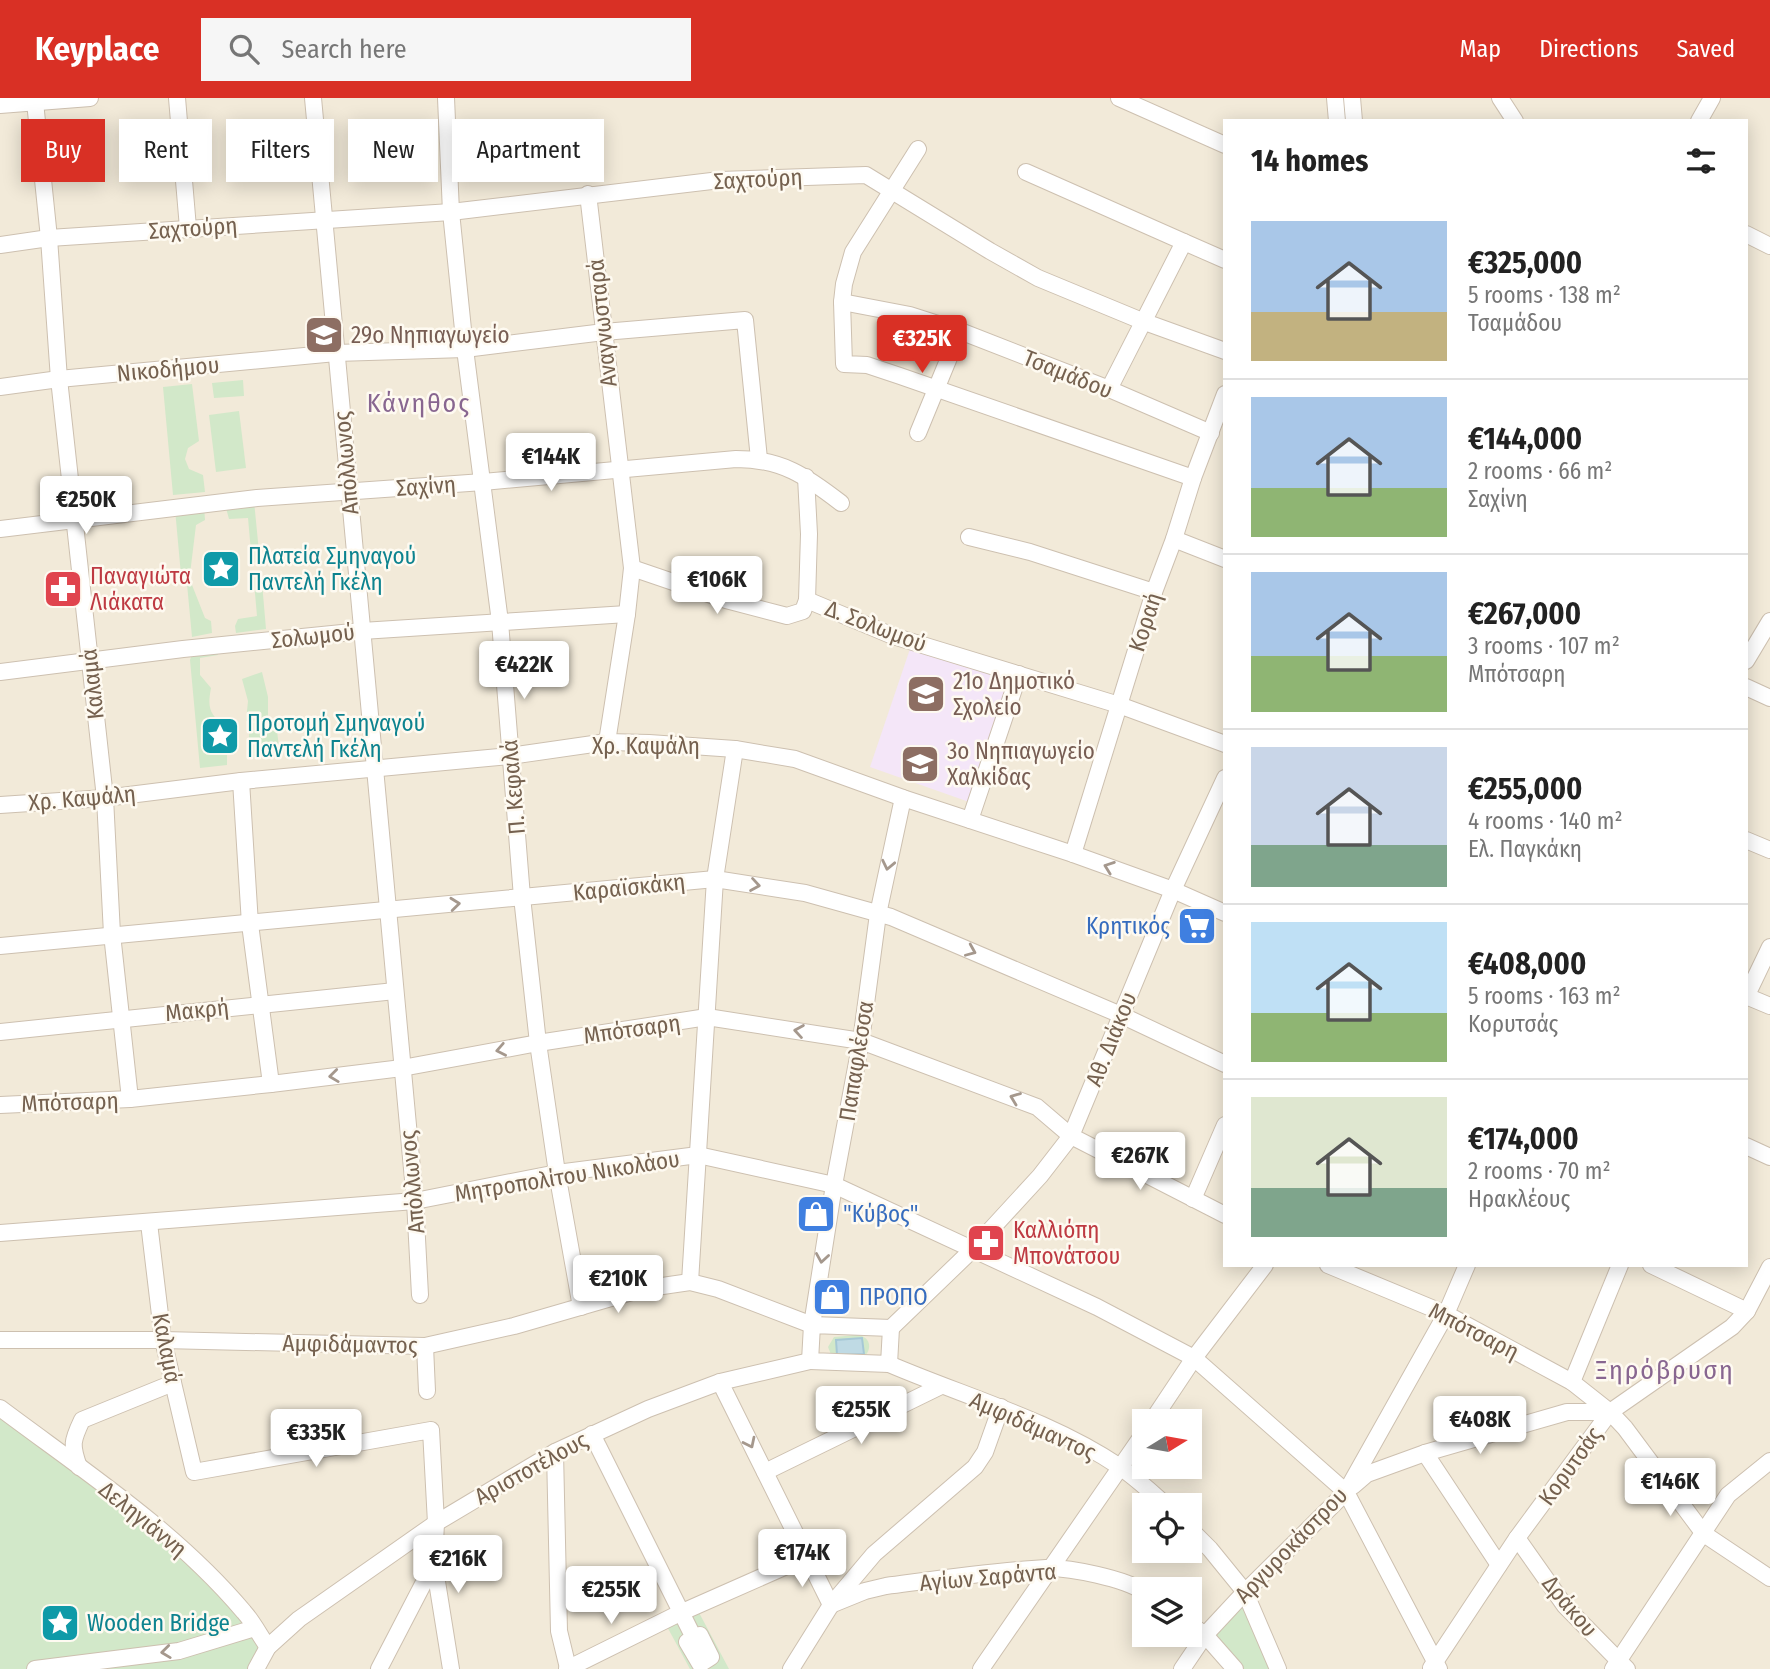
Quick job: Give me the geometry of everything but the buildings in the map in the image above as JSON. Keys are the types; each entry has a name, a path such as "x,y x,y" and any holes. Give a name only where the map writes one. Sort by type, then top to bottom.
{"street":[{"path":"0,105 90,98"},
{"path":"177,98 188,229"},
{"name":"Απόλλωνος","path":"313,98 415,1201 420,1295"},
{"name":"Π. Κεφαλά","path":"446,98 450,212 500,622 522,897 538,1043 557,1173 581,1307"},
{"path":"1121,98 1223,144"},
{"path":"1335,98 1337,119"},
{"path":"1352,98 1354,119"},
{"path":"1500,98 1514,119"},
{"path":"1700,119 1712,98"},
{"name":"Καλαμά","path":"35,102 49,238 59,379 105,798 112,934 130,1099"},
{"path":"918,149 863,232 853,252 842,302 844,364 867,365 1193,478"},
{"path":"1026,172 1223,259"},
{"name":"Σαχτούρη","path":"0,245 49,238 450,212 720,180 866,175 1038,278 1142,321 1223,350"},
{"name":"Αναγνωσταρά","path":"588,194 632,568 607,743"},
{"path":"1748,235 1770,246"},
{"path":"1109,389 1184,242"},
{"name":"Τσαμάδου","path":"842,302 910,315 960,331 1109,389 1211,433"},
{"path":"336,353 465,349 604,332 745,320 759,459"},
{"path":"918,433 960,331"},
{"name":"Νικοδήμου","path":"0,387 336,353"},
{"name":"Κοραή","path":"1073,854 1154,592 1223,400"},
{"name":"Σαχίνη","path":"0,529 259,498 759,459 806,477 841,503"},
{"path":"805,605 808,534 806,477"},
{"path":"969,537 1030,552 1154,592"},
{"path":"1174,540 1223,557"},
{"name":"Δ. Σολωμού","path":"632,568 726,600 787,616 805,605 893,636 1119,705 1223,743"},
{"name":"Σολωμού","path":"0,672 184,649 362,631 627,614"},
{"path":"1748,658 1770,621"},
{"path":"970,820 1019,674"},
{"path":"1748,688 1770,698"},
{"name":"Χρ. Καψάλη","path":"0,804 105,798 241,781 510,756 607,743 734,748 795,759 1073,854 1173,890 1223,912"},
{"path":"690,1282 715,878 734,748"},
{"path":"241,781 250,924 271,1084"},
{"name":"Αθ. Διάκου","path":"891,1328 972,1250 1041,1175 1071,1136 1173,890 1223,782"},
{"name":"Παπαφλέσσα","path":"810,1361 811,1325 861,1041 878,914 903,798"},
{"path":"1748,840 1770,850"},
{"name":"Καραϊσκάκη","path":"0,946 715,878 806,892 891,917 1121,1015 1223,1063"},
{"path":"1748,994 1770,947"},
{"name":"Μακρή","path":"0,1032 395,991"},
{"path":"1748,996 1770,1006"},
{"name":"Μπότσαρη","path":"0,1105 130,1099 402,1068 538,1043 707,1017 861,1041 1037,1107 1071,1136 1223,1214"},
{"path":"1193,1199 1223,1130"},
{"path":"1748,1147 1770,1157"},
{"name":"Μητροπολίτου Νικολάου","path":"0,1233 415,1201 557,1173 698,1155 834,1185 1097,1307 1194,1358 1346,1492 1435,1667"},
{"name":"Καλαμά","path":"149,1223 163,1340 194,1472 431,1430 436,1522"},
{"name":"Κορυτσάς","path":"1435,1667 1499,1564 1610,1412 1732,1327 1747,1311 1770,1266"},
{"path":"1160,1409 1194,1358 1263,1267"},
{"name":"Μπότσαρη","path":"1333,1267 1446,1314 1572,1382 1610,1412 1625,1429 1704,1534 1770,1578"},
{"name":"Αργυροκάστρου","path":"1182,1669 1205,1635 1346,1492 1446,1314 1466,1267"},
{"path":"1572,1382 1619,1267"},
{"path":"1655,1267 1747,1311"},
{"name":"Αμφιδάμαντος","path":"0,1340 163,1340 425,1346 514,1326 642,1289 690,1282 718,1289 811,1325 891,1328"},
{"path":"889,1364 891,1328"},
{"path":"425,1346 427,1391"},
{"name":"Αριστοτέλους","path":"257,1669 268,1647 299,1619 436,1522 555,1452 592,1434 720,1382 810,1361 889,1364"},
{"name":"Αμφιδάμαντος","path":"889,1364 1001,1407 1078,1442 1121,1468 1151,1493"},
{"path":"720,1382 831,1605"},
{"path":"80,1469 72,1449 82,1420 173,1383"},
{"path":"765,1472 941,1386"},
{"path":"791,1669 831,1605 874,1554 975,1467 985,1452 1001,1407"},
{"name":"Δεληγιάννη","path":"0,1408 132,1507 188,1555 244,1612 268,1647"},
{"path":"1346,1492 1367,1474 1424,1453 1567,1412 1610,1412"},
{"path":"592,1434 680,1613 694,1638 700,1635 711,1657 708,1665"},
{"path":"981,1669 1132,1451"},
{"path":"555,1452 559,1631 568,1668 680,1613 807,1557"},
{"path":"1424,1453 1499,1564"},
{"path":"1620,1667 1728,1496 1770,1461"},
{"path":"436,1522 434,1563 451,1669"},
{"name":"Δράκου","path":"1517,1538 1565,1606 1620,1667"},
{"path":"1202,1541 1245,1592 1278,1669"},
{"path":"379,1669 434,1563"},
{"name":"Αγίων Σαράντα","path":"831,1605 865,1591 886,1586 1049,1568 1102,1576 1132,1585"},
{"path":"35,1669 179,1651 255,1628"},
{"path":"1202,1633 1236,1669"}],"shaded area":[{"path":"0,98 1770,98 1770,1669 0,1669"},
{"path":"911,646 1013,677 972,803 870,767"}],"green space":[{"path":"243,380 244,396 214,398 212,383"},
{"path":"192,384 199,441 188,448 185,459 189,469 203,475 205,492 173,495 163,387"},
{"path":"239,411 246,468 216,472 209,415"},
{"path":"254,501 260,562 252,563 248,518 229,519 226,508"},
{"path":"204,506 205,520 196,525 190,574 181,575 175,509"},
{"path":"253,571 261,571 266,629 236,633 238,619 257,616"},
{"path":"187,584 192,585 205,618 211,621 212,633 192,637"},
{"path":"216,647 218,655 200,658 200,675 211,688 211,710 225,727 223,733 227,741 227,765 200,768 190,660 193,651"},
{"path":"262,672 268,697 268,722 276,722 280,756 249,759 250,727 252,723 263,722 246,721 248,701 242,679"},
{"path":"857,1335 868,1342 869,1349 865,1356 832,1357 828,1347 834,1337"},
{"path":"0,1408 188,1555 268,1647 257,1669 0,1669"},
{"path":"1245,1592 1278,1669 1235,1669 1205,1635"},
{"path":"696,1607 729,1669 690,1669 664,1621"}],"water":[{"path":"862,1338 864,1354 837,1355 836,1340"}],"place":[{"name":"29ο Νηπιαγωγείο","path":"324,335"},
{"name":"Πλατεία Σμηναγού Παντελή Γκέλη","path":"221,569"},
{"name":"Παναγιώτα Λιάκατα","path":"63,589"},
{"name":"21ο Δημοτικό Σχολείο","path":"926,694"},
{"name":"Προτομή Σμηναγού Παντελή Γκέλη","path":"220,736"},
{"name":"3ο Νηπιαγωγείο Χαλκίδας","path":"920,764"},
{"name":"Κρητικός","path":"1197,926"},
{"name":"\"Κύβος\"","path":"816,1214"},
{"name":"Καλλιόπη Μπονάτσου","path":"986,1243"},
{"name":"ΠΡΟΠΟ","path":"832,1297"},
{"name":"Wooden Bridge","path":"60,1623"}],"district":[{"name":"Κάνηθος","path":"419,403"},
{"name":"Ξηρόβρυση","path":"1665,1370"}]}
